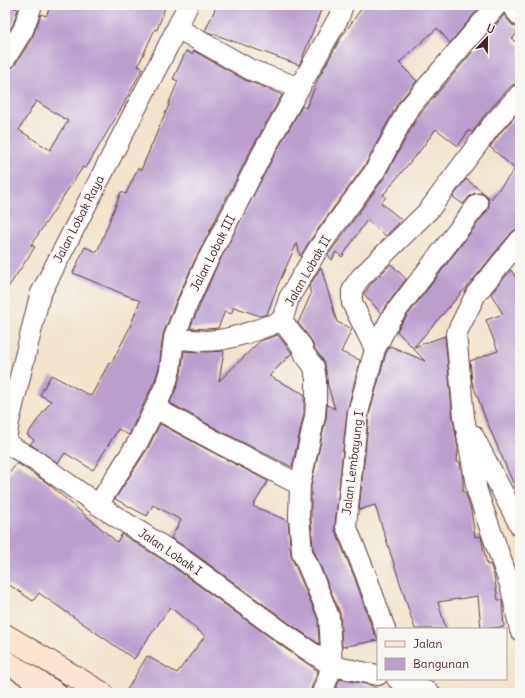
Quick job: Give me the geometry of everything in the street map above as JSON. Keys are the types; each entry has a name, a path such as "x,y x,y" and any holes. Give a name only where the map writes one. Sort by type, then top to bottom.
{"main road":[{"path":"12,639 102,693"},
{"path":"5,661 56,693"}],"street":[{"path":"5,59 23,30 32,5"},
{"name":"Jalan Lobak Raya","path":"5,444 7,420 40,295 188,5"},
{"name":"Jalan Lobak III","path":"98,505 138,442 166,384 170,370 174,338 205,265 261,156 336,23 343,5"},
{"name":"Jalan Lobak II","path":"322,693 332,666 329,617 302,552 299,517 300,485 314,416 316,402 316,380 314,367 305,355 301,345 282,321 290,298 318,249 375,171 408,109 498,5"},
{"path":"511,5 520,16"},
{"path":"177,28 251,70 300,88"},
{"path":"375,349 352,303 352,291 355,285 361,277 429,210 492,125 520,94"},
{"name":"Jalan Lembayung I","path":"385,628 366,575 346,526 358,414 375,349 391,318 478,204"},
{"path":"519,246 476,294 456,334 464,417 477,491 511,588 520,630"},
{"path":"174,338 190,340 218,340 240,336 282,321"},
{"path":"155,408 300,485"},
{"path":"464,417 520,526"},
{"name":"Jalan Lobak I","path":"5,444 36,460 98,505 178,556 293,640 332,666"},
{"path":"477,491 498,484"},
{"path":"5,661 12,639"},
{"path":"332,666 377,675"},
{"path":"399,680 430,693"}],"building":[{"path":"5,5 18,9 13,25 5,37"},
{"path":"51,5 166,5 157,30 155,29 138,66 143,68 125,102 86,168 83,167 31,245 35,247 5,292 5,70 11,69 15,65 33,36 41,14 46,16","holes":["36,101 68,121 50,150 19,130"]},
{"path":"217,5 323,5 299,65 205,31"},
{"path":"364,5 482,5 450,43 437,28 399,63 417,81 398,103 365,165 300,256 297,243 277,287 267,314 260,316 234,307 231,314 225,311 218,328 190,328 215,270 271,161 302,106 306,108 319,77 342,36"},
{"path":"504,15 511,24 516,27 520,27 520,30 512,39 520,46 520,83 516,83 511,86 483,117 472,133 469,130 458,146 436,129 416,156 383,195 386,197 381,203 402,220 386,236 367,220 342,257 336,252 332,260 328,255 384,178 418,116"},
{"path":"186,51 192,54 194,51 245,80 282,95 251,150 195,260 176,301 163,334 159,368 155,380 129,435 118,429 93,470 65,453 58,463 30,444 34,440 27,435 51,401 40,395 51,375 91,396 109,363 111,364 129,329 140,301 73,273 85,247 97,252 121,192 126,194 138,168 141,170 169,105 178,81 173,79"},
{"path":"520,111 520,229 516,229 511,233 476,276 414,347 445,336 453,418 458,449 457,462 460,462 463,492 465,492 471,510 475,537 481,536 487,565 490,564 494,575 498,600 502,600 504,627 481,628 478,596 438,602 446,628 415,628 375,505 359,510 369,415 386,353 390,346 425,361 397,331 487,211 489,206 488,199 485,195 480,193 473,194 463,204 453,197 466,179 491,199 515,169 490,147"},
{"path":"391,264 406,279 381,313 364,294 370,285"},
{"path":"321,267 337,322 352,329 341,352 360,360 347,412 335,530 355,579 377,640 342,647 340,613 313,549 311,486 326,418 327,405 335,409 328,386 323,360 315,349 310,338 298,323 311,294 309,287"},
{"path":"511,270 520,284 520,499 486,420 472,382 470,361 498,351 486,320 503,314 491,294"},
{"path":"278,335 292,353 269,376 304,394 304,414 292,467 222,432 170,403 181,373 184,351 224,351 219,381 260,341"},
{"path":"160,424 268,481 253,506 288,521 291,556 318,619 319,644 171,538 181,520 153,505 147,516 115,499 148,448"},
{"path":"17,463 46,482 117,542 122,534 172,566 318,671 311,689 311,693 125,693 147,656 177,673 205,636 170,607 134,659 39,593 33,601 5,582 5,479"},
{"path":"340,679 370,685 386,693 334,693"}]}
